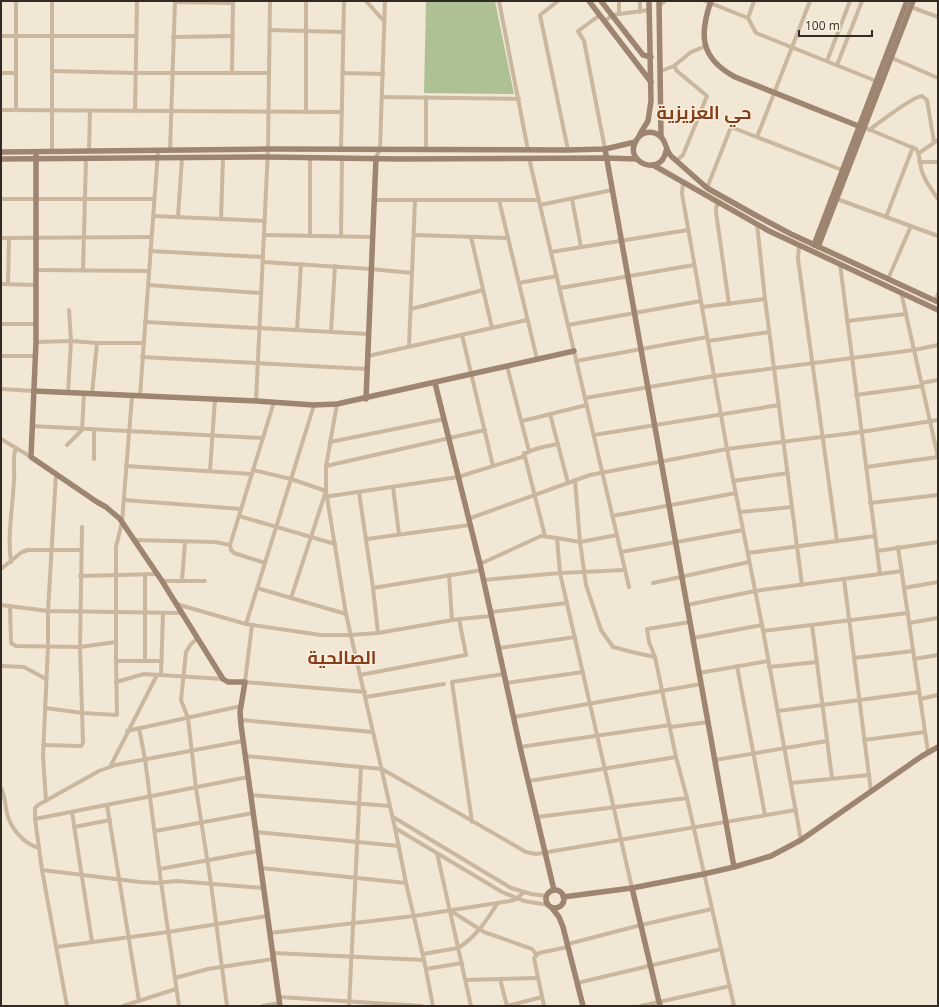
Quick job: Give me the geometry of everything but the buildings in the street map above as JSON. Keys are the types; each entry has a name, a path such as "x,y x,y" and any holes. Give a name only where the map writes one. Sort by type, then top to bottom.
{"street":[{"path":"16,1 16,110"},
{"path":"52,1 52,152"},
{"path":"135,111 137,1"},
{"path":"256,401 268,157 270,1"},
{"path":"306,1 306,112"},
{"path":"341,150 344,1"},
{"path":"366,1 384,22"},
{"path":"366,399 376,158 380,149 385,1"},
{"path":"499,1 528,150"},
{"path":"558,1 540,15 568,150"},
{"path":"589,1 651,82"},
{"path":"601,1 643,55 651,57"},
{"path":"619,1 619,14"},
{"path":"640,1 640,12"},
{"path":"637,160 634,151 635,142 647,125 649,116 651,57 649,1"},
{"path":"661,137 659,4 665,1"},
{"path":"748,18 754,1"},
{"path":"757,137 810,1"},
{"path":"827,61 850,1"},
{"path":"837,65 862,1"},
{"path":"816,246 842,170 864,128 876,81 907,1"},
{"path":"170,151 175,2 233,2 232,74"},
{"path":"876,81 756,33 748,18 709,2 703,29 706,46 713,60 728,74 913,147 919,153 919,162 923,175 938,199"},
{"path":"816,246 837,199 912,4 938,17"},
{"path":"605,21 612,15 649,10"},
{"path":"600,15 578,31 584,41 605,149 734,867"},
{"path":"270,30 343,32"},
{"path":"1,36 136,36"},
{"path":"173,37 233,36"},
{"path":"661,71 674,66 692,52 706,46"},
{"path":"892,58 938,78"},
{"path":"674,66 677,71 707,96 683,155 676,161"},
{"path":"52,71 269,74"},
{"path":"342,72 383,74"},
{"path":"1,73 16,73"},
{"path":"864,128 919,96 922,96 927,100 936,141 919,153"},
{"path":"382,97 519,99"},
{"path":"426,97 426,150"},
{"path":"1,110 342,112"},
{"path":"89,151 90,111"},
{"path":"707,188 731,127 842,170"},
{"path":"1,159 268,157 606,158 637,160 644,165 653,165 662,160 666,151 665,143 661,137 656,133 649,132 639,136"},
{"path":"1,152 268,149 568,150 605,149 635,142"},
{"path":"886,216 913,147"},
{"path":"140,396 158,151"},
{"path":"666,151 707,188 791,234 937,301 938,294"},
{"path":"31,457 36,342 36,152"},
{"path":"178,217 182,158"},
{"path":"221,219 223,158"},
{"path":"310,158 310,236"},
{"path":"341,236 342,158"},
{"path":"529,158 629,587"},
{"path":"83,270 86,159"},
{"path":"919,162 938,162"},
{"path":"653,165 757,224 938,310"},
{"path":"683,182 682,194 694,265 727,449 750,562 754,591 762,625 801,840"},
{"path":"540,205 612,190"},
{"path":"1,200 154,199"},
{"path":"572,199 581,247"},
{"path":"837,199 938,236"},
{"path":"374,200 539,200"},
{"path":"409,346 415,200"},
{"path":"499,200 537,359"},
{"path":"718,203 716,212 729,304"},
{"path":"153,216 265,221"},
{"path":"757,224 765,299 802,584"},
{"path":"888,279 911,226"},
{"path":"551,252 688,230"},
{"path":"264,235 373,237"},
{"path":"414,235 508,238"},
{"path":"1,238 151,237"},
{"path":"471,237 492,328"},
{"path":"8,284 9,238"},
{"path":"799,245 798,259 838,541"},
{"path":"150,251 263,257"},
{"path":"262,262 371,268 412,273"},
{"path":"297,330 301,264"},
{"path":"840,264 880,574"},
{"path":"560,288 694,265"},
{"path":"331,332 335,266"},
{"path":"36,270 149,271"},
{"path":"519,283 557,276"},
{"path":"1,284 36,285"},
{"path":"148,285 261,293"},
{"path":"410,309 483,290"},
{"path":"866,466 938,457 937,443 930,421 901,292"},
{"path":"702,307 765,299"},
{"path":"568,325 701,301"},
{"path":"68,393 71,341 69,310"},
{"path":"847,321 906,314"},
{"path":"368,356 528,320"},
{"path":"145,322 369,334"},
{"path":"1,324 36,324"},
{"path":"576,361 708,339 770,332"},
{"path":"462,334 493,466"},
{"path":"36,342 71,341 97,343 144,343"},
{"path":"92,394 97,343"},
{"path":"585,398 714,376 914,350 938,345"},
{"path":"1,389 314,405 337,404 366,399 472,373 574,351"},
{"path":"1,356 35,356"},
{"path":"142,357 367,369"},
{"path":"507,366 529,451"},
{"path":"856,395 922,385 938,380"},
{"path":"435,383 481,567 520,747 554,890"},
{"path":"66,445 82,430 84,394"},
{"path":"45,708 83,713 117,715 116,547 122,522 132,396"},
{"path":"210,471 215,399"},
{"path":"265,563 234,554 230,545 274,402"},
{"path":"337,404 326,466 326,496 346,614 393,817 433,1006"},
{"path":"246,624 314,405"},
{"path":"522,421 587,405"},
{"path":"594,435 779,405"},
{"path":"550,414 568,483"},
{"path":"330,442 444,419"},
{"path":"468,519 590,475 727,449 861,432 938,420"},
{"path":"32,426 82,430 263,438"},
{"path":"94,430 94,459"},
{"path":"326,466 485,430"},
{"path":"1,439 31,457 114,513 122,522 162,581 223,679"},
{"path":"326,496 458,477 522,457 524,453 529,451 558,444"},
{"path":"11,562 9,540 15,476 14,454 16,448"},
{"path":"524,453 545,536"},
{"path":"126,466 253,472 291,479 326,491"},
{"path":"733,481 788,473"},
{"path":"46,801 43,773 43,745 48,646 48,611 56,474"},
{"path":"575,480 580,542 587,590 601,630 613,647 655,657"},
{"path":"393,487 399,534"},
{"path":"359,492 378,633"},
{"path":"612,516 736,493"},
{"path":"870,503 938,495"},
{"path":"291,598 326,496"},
{"path":"124,500 241,509"},
{"path":"740,512 792,507"},
{"path":"239,516 312,536 335,544"},
{"path":"366,539 470,525"},
{"path":"43,745 82,745 83,713 80,647 80,576 82,527"},
{"path":"621,552 743,530"},
{"path":"373,588 449,575 481,567 541,536 580,542 617,535"},
{"path":"748,553 875,536"},
{"path":"557,538 560,573 660,1004"},
{"path":"133,540 215,542 230,545"},
{"path":"182,581 185,542"},
{"path":"877,551 938,542"},
{"path":"898,547 928,752"},
{"path":"1,569 22,552 28,550 81,550"},
{"path":"653,583 750,562"},
{"path":"484,580 560,573 625,570"},
{"path":"687,605 754,591 902,571"},
{"path":"145,661 146,574"},
{"path":"80,576 157,574"},
{"path":"449,575 452,620"},
{"path":"844,579 871,791"},
{"path":"162,581 205,581"},
{"path":"904,588 938,582"},
{"path":"257,588 346,614"},
{"path":"176,604 246,624 321,635 351,635 378,633 452,620 567,603"},
{"path":"1,606 48,611 182,613"},
{"path":"10,606 11,639 13,645 80,647 116,642"},
{"path":"110,767 127,731 159,675 162,661 163,613"},
{"path":"763,631 908,613"},
{"path":"909,623 938,618"},
{"path":"360,675 466,655 459,619"},
{"path":"690,622 646,629 655,657 663,691 676,757 694,827 734,1006"},
{"path":"252,625 241,706 241,720 250,795 280,1005 263,1006"},
{"path":"693,638 762,625"},
{"path":"812,625 832,778"},
{"path":"499,648 575,637"},
{"path":"198,638 191,644 186,652 181,700 188,718 196,788 228,1006"},
{"path":"854,658 913,650"},
{"path":"914,659 938,655"},
{"path":"116,661 162,661"},
{"path":"699,673 768,661"},
{"path":"769,667 817,662"},
{"path":"1,666 24,667 46,679"},
{"path":"737,666 765,815"},
{"path":"506,683 583,672"},
{"path":"116,682 144,674 223,679 228,682 245,682 365,692"},
{"path":"472,822 452,682 504,674"},
{"path":"366,697 444,684"},
{"path":"514,717 701,684"},
{"path":"778,711 919,692"},
{"path":"920,699 938,695"},
{"path":"127,731 241,706"},
{"path":"241,720 373,732"},
{"path":"520,747 597,735 708,722"},
{"path":"139,728 145,759 179,1006"},
{"path":"864,740 925,732"},
{"path":"67,1006 42,870 35,819 35,808 110,767 243,741"},
{"path":"715,760 827,741"},
{"path":"563,897 632,888 704,874 770,856 801,840 938,746"},
{"path":"245,756 382,769 526,852 536,854 796,810"},
{"path":"529,781 676,757"},
{"path":"349,1004 361,767"},
{"path":"791,783 869,775"},
{"path":"35,819 248,777"},
{"path":"1,788 7,814 12,825 28,844 39,848"},
{"path":"250,795 390,806"},
{"path":"537,817 687,798"},
{"path":"107,805 139,1001"},
{"path":"72,812 92,942"},
{"path":"155,831 253,813"},
{"path":"393,817 505,885 523,893 547,896"},
{"path":"74,827 110,820"},
{"path":"395,828 516,899 556,908 562,905 564,901 560,892 554,890"},
{"path":"256,832 399,846"},
{"path":"160,869 258,851"},
{"path":"437,853 471,1006"},
{"path":"261,868 406,884"},
{"path":"42,870 81,876 140,882 177,881 264,888"},
{"path":"554,890 547,896 546,901 562,922 583,1006"},
{"path":"270,933 414,916 497,904 516,899 523,893"},
{"path":"423,954 458,948 480,929 497,904"},
{"path":"536,954 641,925 712,909"},
{"path":"450,911 493,936 532,949 536,954"},
{"path":"56,947 168,932 267,916"},
{"path":"578,983 721,949"},
{"path":"536,954 533,961 544,1006"},
{"path":"175,978 222,966 273,956 424,960"},
{"path":"426,969 462,963"},
{"path":"466,980 537,978"},
{"path":"500,979 507,1006 542,997"},
{"path":"641,1006 660,1004 730,986"},
{"path":"123,1006 176,990"},
{"path":"279,996 349,1004 422,1006"}],"green space":[{"path":"426,1 495,1 514,94 424,93"}],"district":[{"name":"حي العزيزية","path":"704,112"},
{"name":"الصالحية","path":"342,657"}]}
